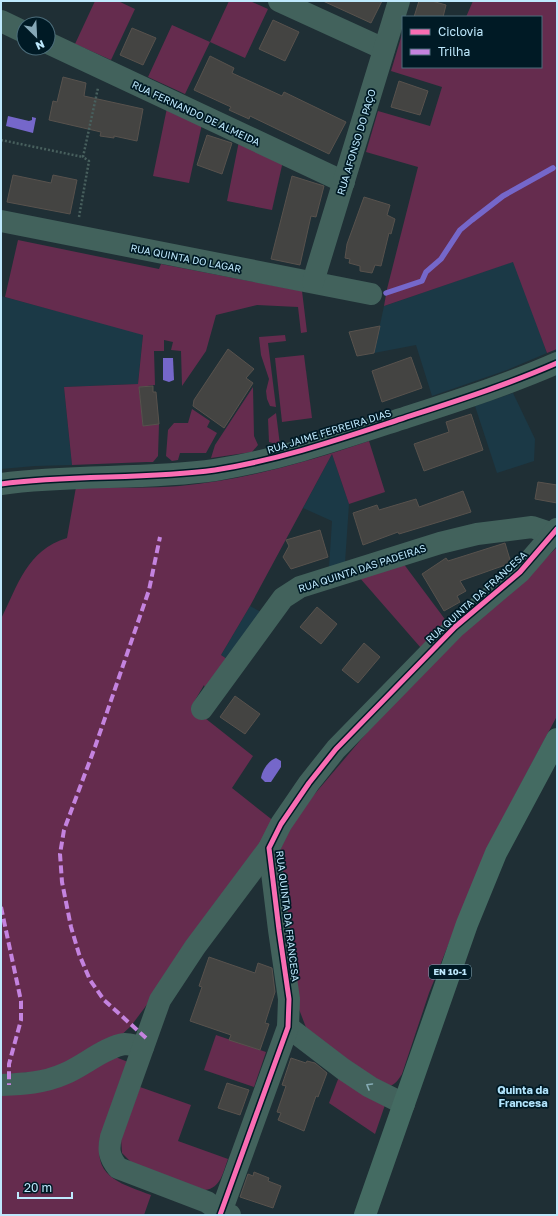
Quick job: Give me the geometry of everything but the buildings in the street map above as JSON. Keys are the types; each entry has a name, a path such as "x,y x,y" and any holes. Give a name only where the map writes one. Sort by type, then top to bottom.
{"main road":[{"name":"EN 10-1","path":"365,1215 465,931 496,853 557,739"}],"street":[{"path":"279,1 384,49"},
{"name":"RUA AFONSO DO PAÇO","path":"313,282 398,1"},
{"path":"1,21 16,28"},
{"name":"RUA FERNANDO DE ALMEIDA","path":"56,47 344,182"},
{"name":"RUA QUINTA DO LAGAR","path":"1,221 75,237 371,294"},
{"name":"RUA JAIME FERREIRA DIAS","path":"1,484 58,478 188,473 243,465 325,444 493,388 557,363"},
{"name":"RUA QUINTA DAS PADEIRAS","path":"202,709 283,598 300,587 440,543 477,534 532,527 555,531"},
{"name":"RUA QUINTA DA FRANCESA","path":"269,848 279,930 290,999 288,1027 223,1214 207,1202 128,1173 118,1168 111,1160 109,1149 111,1137 160,1000 195,947 269,848 281,824 309,783 336,749 455,627 520,572 555,531"},
{"path":"288,1027 343,1069 370,1086 404,1104"},
{"path":"1,1085 30,1084 53,1078 80,1067 115,1046 126,1044 143,1047"}],"path":[{"path":"83,157 102,69"},
{"path":"1,140 83,157 89,161 75,237"}],"shaded area":[{"path":"95,1 118,1 135,9 111,60 75,44"},
{"path":"229,1 250,1 268,9 245,58 210,42"},
{"path":"473,1 557,1 557,349 547,353 513,262 384,306 418,167 366,152 378,111 430,126 442,87 391,71 402,34 402,68 542,68 542,16 466,16"},
{"path":"172,25 210,42 185,94 148,77"},
{"path":"167,108 202,124 189,183 153,176"},
{"path":"8,116 29,121 32,120 32,117 36,118 33,133 6,126"},
{"path":"239,141 283,161 272,210 227,201"},
{"path":"18,240 159,269 161,264 302,291 307,332 301,333 298,307 257,305 216,315 206,351 182,386 181,351 171,350 173,342 164,340 164,351 154,351 155,385 139,387 143,426 159,424 158,456 153,462 72,465 64,387 138,384 143,335 5,297"},
{"path":"514,261 547,353 507,370 432,396 416,345 374,353 384,306"},
{"path":"1,296 143,334 138,384 64,387 72,465 1,469"},
{"path":"285,335 286,341 268,343 276,407 270,406 266,391 269,379 261,355 259,337"},
{"path":"304,355 312,418 282,422 275,358"},
{"path":"163,358 173,358 174,380 169,382 163,380"},
{"path":"253,387 254,436 258,445 252,452 211,458 215,445"},
{"path":"513,393 535,439 534,461 497,473 475,406"},
{"path":"192,409 210,421 207,427 217,433 206,453 180,453 178,460 172,461 166,456 168,430 174,423 188,423"},
{"path":"276,413 280,445 269,442 268,419"},
{"path":"369,441 385,492 349,504 332,454 250,606 221,655 227,659 205,688 204,685 191,707 253,756 232,788 275,822 236,885 131,1026 116,1040 64,1069 1,1075 1,619 25,570 42,551 67,538 76,487 128,488 180,486 204,483 252,475 276,469"},
{"path":"332,454 349,504 345,563 329,568 332,521 303,508"},
{"path":"557,547 557,716 487,848 429,993 402,1074 394,1084 382,1086 307,1030 297,1004 277,856 296,816 392,703 433,660 524,580"},
{"path":"403,563 447,622 421,648 359,577"},
{"path":"250,606 261,612 227,659 221,655"},
{"path":"276,758 281,761 281,767 271,782 265,782 261,778 263,772 268,763"},
{"path":"216,1035 266,1052 254,1087 204,1070"},
{"path":"108,1054 128,1062 100,1144 99,1156 102,1165 114,1178 131,1188 151,1195 144,1215 1,1215 1,1094"},
{"path":"340,1074 385,1105 375,1134 329,1103"},
{"path":"140,1087 191,1105 178,1141 228,1159 221,1179 215,1186 205,1190 134,1165 122,1153 121,1139"}],"waterway":[{"path":"386,293 422,281 426,272 441,259 460,230 503,196 553,168"}],"marked path":[{"path":"146,1038 104,1000 90,980 79,954 71,927 62,882 60,854 64,830 95,747 149,590 160,537"},
{"path":"1,907 21,1001 21,1020 9,1064 9,1085"}],"cycle path":[{"path":"1,484 54,479 188,473 215,470 262,461 332,441 440,406 499,386 557,363"},
{"path":"220,1215 288,1027 289,999 269,848 281,824 309,783 336,749 455,627 520,572 557,529"}],"district":[{"name":"Quinta da Francesa","path":"523,1096"}]}
